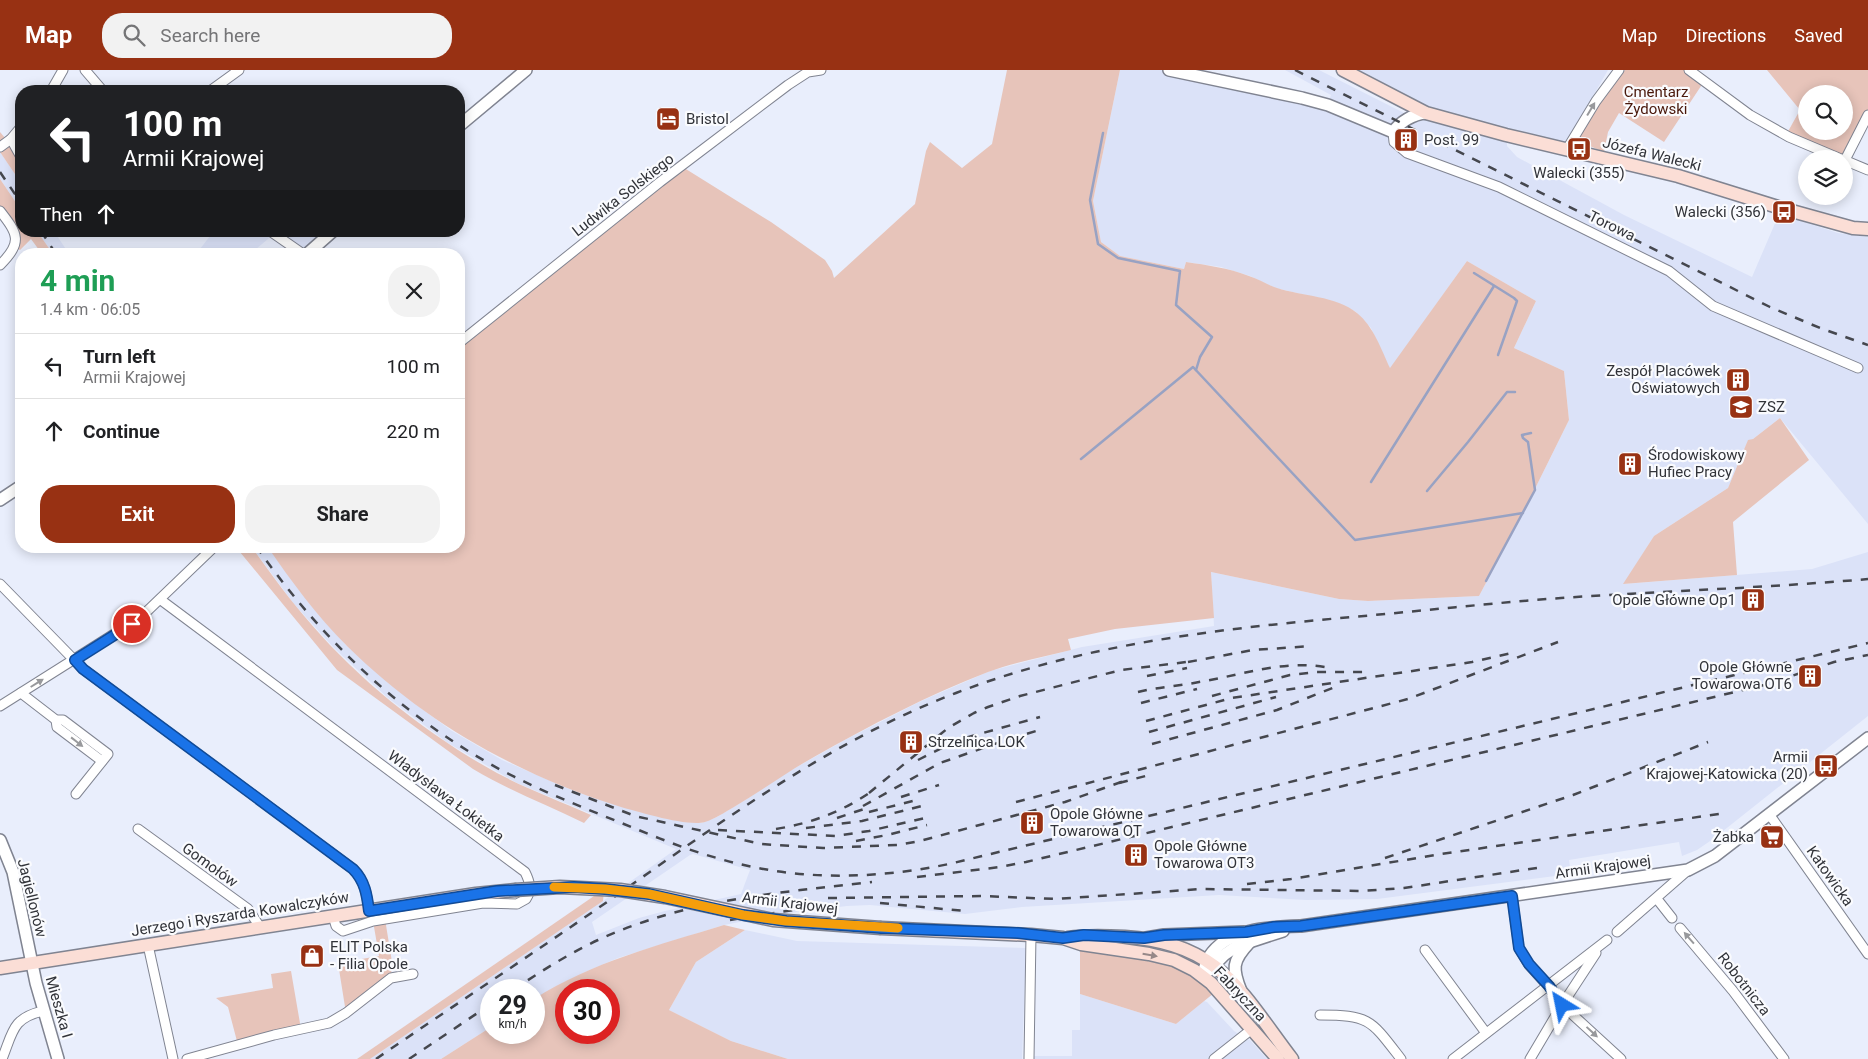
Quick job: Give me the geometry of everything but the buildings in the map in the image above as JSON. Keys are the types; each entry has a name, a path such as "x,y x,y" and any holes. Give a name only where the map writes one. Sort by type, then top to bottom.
{"main road":[{"name":"Józefa Walecki","path":"1343,70 1426,113 1506,135 1678,176 1798,213 1853,228 1868,229"},
{"name":"Armii Krajowej","path":"515,890 567,887 620,890 665,897 773,920 1063,938"},
{"name":"Jerzego i Ryszarda Kowalczyków","path":"0,968 476,894 515,890"},
{"name":"Fabryczna","path":"1063,938 1084,935 1144,938 1179,946 1211,963 1242,993 1292,1059"},
{"name":"Fabryczna","path":"1063,938 1102,948 1163,957 1184,964 1218,990 1278,1059"}],"street":[{"path":"54,85 63,70"},
{"path":"86,70 97,85"},
{"path":"218,85 239,70"},
{"path":"465,121 526,70"},
{"name":"Ludwika Solskiego","path":"465,338 660,182 788,85 809,71 821,70"},
{"path":"1169,70 1328,105 1393,132 1401,123 1426,113"},
{"path":"1567,149 1596,101 1619,70"},
{"path":"1689,70 1750,115 1789,137 1820,150"},
{"path":"1849,150 1868,115"},
{"name":"Torowa","path":"1393,132 1394,142 1407,153 1499,187 1669,271 1713,306 1858,368"},
{"path":"0,147 15,134"},
{"path":"11,139 15,146"},
{"path":"1853,164 1868,170"},
{"path":"0,211 12,227 15,236"},
{"path":"0,265 13,250 15,237"},
{"path":"279,237 294,248"},
{"path":"314,248 326,237"},
{"path":"0,500 15,490"},
{"path":"0,706 132,624 161,600 208,553"},
{"path":"0,584 83,669 353,869 365,887 369,911"},
{"name":"Władysława Łokietka","path":"161,600 526,872 530,883 526,899 517,904 483,903 405,915 369,921 345,931 341,931 338,928 333,916"},
{"path":"21,693 56,720 63,720 105,758 76,794"},
{"name":"Armii Krajowej","path":"1202,976 1211,963 1248,937 1274,927 1301,926 1688,870 1715,856 1868,738"},
{"name":"Katowicka","path":"1769,814 1868,954"},
{"name":"Gomołów","path":"138,829 248,909 260,928"},
{"name":"Jagiellonów","path":"0,840 13,872 31,963"},
{"path":"1617,932 1688,870"},
{"path":"1512,896 1519,948 1529,964 1549,986 1562,1005 1622,1059"},
{"path":"1656,899 1672,918"},
{"name":"Robotnicza","path":"1680,928 1733,992 1784,1059"},
{"path":"1029,1059 1030,935"},
{"path":"1144,938 1164,935 1248,937 1234,967 1235,977 1242,993"},
{"path":"1453,1059 1605,942 1562,1005 1530,1059"},
{"path":"148,945 173,1059"},
{"path":"1425,950 1486,1033"},
{"name":"Mieszka I","path":"31,963 58,1059"},
{"path":"186,1059 274,1035 329,1023 346,1013 391,978 413,974"},
{"path":"2,1059 18,1022 31,1014 44,1011"},
{"path":"1320,1015 1348,1015 1369,1021 1380,1031 1401,1059"},
{"path":"1214,1059 1252,1029"}],"shaded area":[{"path":"1120,70 1169,70 1327,105 1331,95 1285,70 1319,70 1412,117 1420,114 1343,70 1608,70 1563,148 1507,135 1507,146 1517,157 1624,215 1752,277 1779,214 1838,233 1868,237 1868,524 1780,418 1748,441 1728,488 1654,536 1624,584 1812,569 1868,552 1868,716 1713,839 1697,850 1682,856 1679,842 1569,860 1571,874 1377,899 1307,900 1219,895 1022,907 965,914 870,905 847,906 780,914 724,925 618,958 572,979 555,979 555,988 545,993 545,979 488,979 676,849 517,783 448,743 388,698 334,648 294,604 256,553 272,553 314,609 346,645 422,709 452,731 502,760 576,792 660,817 702,823 717,817 779,777 845,740 919,702 990,671 1082,647 1214,626 1211,572 1339,599 1368,601 1479,596 1569,420 1564,371 1514,348 1536,301 1467,261 1390,369 1371,328 1356,312 1345,306 1332,301 1275,288 1250,276 1221,267 1186,262 1184,269 1120,256 1101,242 1093,201","holes":["693,854 750,870 741,894 639,918 596,935 592,922"]},
{"path":"0,152 15,174 15,201 0,179"},
{"path":"41,237 58,237 65,248 49,248"},
{"path":"209,237 270,237 257,248 201,248"},
{"path":"279,237 323,237 313,248 297,248"},
{"path":"745,930 797,941 1026,948 1022,1059 788,1059 731,1041 669,1010 696,962"},
{"path":"480,984 480,1034 441,1059 370,1059"},
{"path":"1080,994 1176,1024 1204,1001 1207,1002 1234,1031 1249,1039 1267,1059 1034,1059 1034,1056 1072,1056 1072,1030 1080,1030"}],"green space":[{"path":"1007,70 1120,70 1093,201 1101,242 1120,256 1184,269 1186,262 1218,267 1253,277 1277,288 1318,297 1349,307 1368,325 1390,368 1467,261 1536,301 1514,348 1564,371 1569,420 1479,596 1368,601 1339,599 1211,572 1214,618 1115,629 1068,639 1071,650 998,668 922,701 878,722 814,757 720,815 705,822 697,823 676,821 651,815 583,794 509,762 440,722 408,699 347,646 325,623 272,553 465,553 465,338 681,166 771,222 825,260 834,278 915,204 926,151 930,142 962,168 992,144"},
{"name":"Cmentarz Żydowski","path":"1625,70 1685,70 1703,83 1664,142 1619,113 1608,132 1604,152 1580,142 1577,145 1574,144 1601,101"},
{"path":"1767,70 1868,70 1868,115 1850,150 1821,150 1786,135 1798,114 1798,140 1853,140 1853,85 1798,85 1798,108"},
{"path":"0,132 15,150 15,174 0,152"},
{"path":"0,179 15,201 15,237 41,237 49,248 38,248 31,239 22,248 14,247 16,244 0,211"},
{"path":"1780,418 1809,460 1733,522 1737,575 1623,584 1654,536 1728,488 1748,440 1753,439"},
{"path":"241,553 256,553 295,605 331,646 398,707 422,725 497,773 591,815 584,823 486,777 337,670"},
{"path":"604,891 603,901 488,979 480,979 480,984 370,1059 357,1059"},
{"path":"385,919 392,962 391,978 346,1013 338,963 379,956 373,921"},
{"path":"724,925 745,930 696,962 669,1010 731,1041 788,1059 441,1059 480,1034 480,1044 545,1044 545,992 555,987 555,1044 620,1044 620,979 571,979 651,947"},
{"path":"1080,950 1150,959 1164,963 1192,976 1214,993 1176,1024 1080,994"},
{"path":"291,971 301,1029 238,1045 228,1007 216,998 273,988 271,974"}],"waterway":[{"path":"1103,133 1090,200 1098,244 1118,258 1180,271 1176,305 1212,337 1200,357 1196,370"},
{"path":"1474,273 1517,301 1498,355"},
{"path":"1371,482 1494,286"},
{"path":"1081,459 1193,367 1355,540 1523,513"},
{"path":"1427,491 1507,392 1515,392"},
{"path":"1486,581 1535,490 1528,442 1522,435 1531,433"}],"railway":[{"path":"1295,70 1770,307 1820,328 1868,345"},
{"path":"0,172 15,194"},
{"path":"45,237 52,248"},
{"path":"261,553 308,613 365,673 430,725 464,749 501,770 589,810 655,837 705,854 746,866 775,871 833,876 891,873 949,864 1868,643"},
{"path":"376,1059 698,838 822,758 910,712 1004,676 1052,662 1151,641 1251,627 1535,600 1868,579"},
{"path":"1016,802 1408,699 1558,642"},
{"path":"1188,662 1253,650 1312,646"},
{"path":"1146,721 1232,698 1472,662 1512,653"},
{"path":"917,877 1026,862 1764,685 1834,662 1868,655"},
{"path":"869,793 948,728 988,707 1020,696 1121,670 1195,661"},
{"path":"1138,692 1262,669 1293,665 1325,667"},
{"path":"1147,676 1187,668"},
{"path":"1212,696 1290,675 1317,672 1364,672"},
{"path":"1152,744 1277,710 1340,685"},
{"path":"1141,703 1197,689"},
{"path":"1149,732 1276,697"},
{"path":"918,760 958,740 1040,717"},
{"path":"863,806 940,763 1043,729"},
{"path":"1385,858 1573,795 1708,742"},
{"path":"1119,783 1153,774"},
{"path":"555,785 635,816 761,844 823,848 897,845 920,841 1065,802 1124,781"},
{"path":"901,797 939,785"},
{"path":"776,829 828,815 852,804 875,789"},
{"path":"869,812 913,801"},
{"path":"806,828 862,821 922,806"},
{"path":"837,818 870,807"},
{"path":"1247,884 1291,879 1441,854 1719,814"},
{"path":"718,830 835,836 869,831 925,818"},
{"path":"856,841 927,825"},
{"path":"828,898 983,896 1056,899 1201,889 1362,891 1404,888 1543,867"},
{"path":"530,979 587,945 631,926 665,915 767,894 872,882"},
{"path":"730,920 838,903"},
{"path":"880,903 965,911"},
{"path":"409,1059 480,1011"}],"slow traffic":[{"path":"554,887 605,889 649,894 743,915 786,921 898,928"}],"place":[{"name":"Bristol","path":"668,119"},
{"name":"Post. 99","path":"1406,140"},
{"name":"Walecki (355)","path":"1579,149"},
{"name":"Walecki (356)","path":"1784,212"},
{"name":"Zespół Placówek Oświatowych","path":"1738,380"},
{"name":"ZSZ","path":"1741,407"},
{"name":"Środowiskowy Hufiec Pracy","path":"1630,464"},
{"name":"Opole Główne Op1","path":"1753,600"},
{"name":"Opole Główne Towarowa OT6","path":"1810,676"},
{"name":"Strzelnica LOK","path":"911,742"},
{"name":"Armii Krajowej-Katowicka (20)","path":"1826,766"},
{"name":"Opole Główne Towarowa OT","path":"1032,823"},
{"name":"Żabka","path":"1772,837"},
{"name":"Opole Główne Towarowa OT3","path":"1136,855"},
{"name":"ELIT Polska - Filia Opole","path":"312,956"}],"route":[{"path":"132,624 75,660 83,669 353,869 365,887 369,911 497,891 560,887 591,888 649,894 743,915 786,921 881,928 1018,933 1063,938 1084,935 1144,938 1232,931 1246,932 1274,927 1301,926 1512,896 1519,948 1529,964 1549,986 1562,1005"}]}
